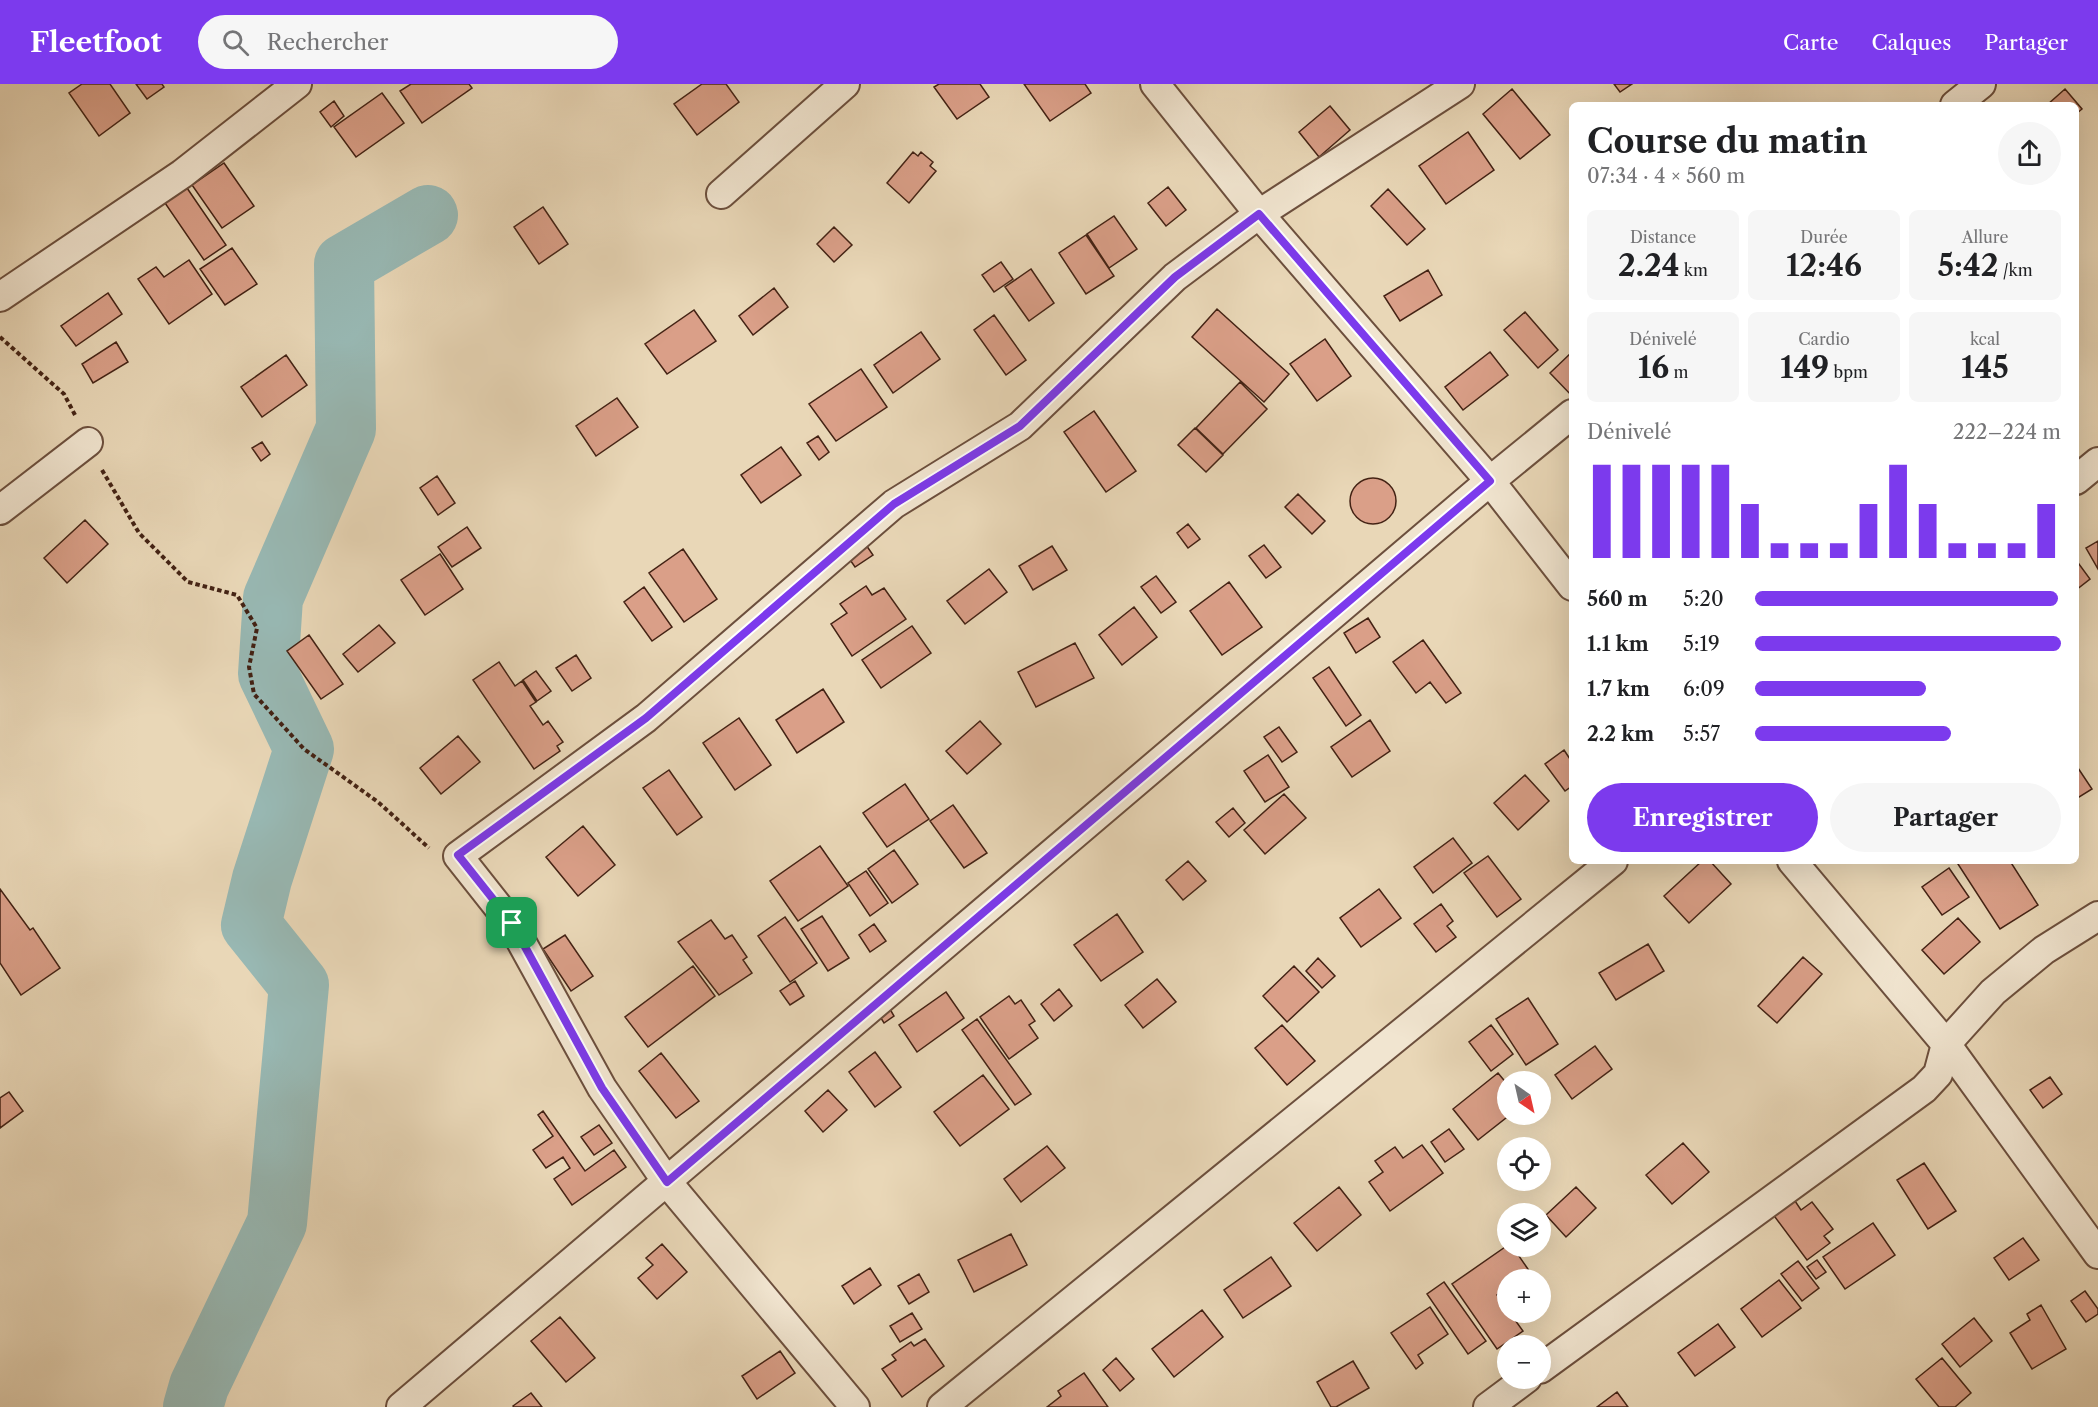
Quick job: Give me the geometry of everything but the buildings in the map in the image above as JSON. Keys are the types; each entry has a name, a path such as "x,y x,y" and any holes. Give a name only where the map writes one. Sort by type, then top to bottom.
{"street":[{"path":"0,297 182,174 297,84"},
{"path":"722,194 845,84"},
{"path":"1155,84 1259,214 1490,481 1569,582"},
{"path":"855,1407 667,1182 602,1088 512,923 458,855 646,718 894,504 1020,426 1175,277 1259,214 1460,84"},
{"path":"1959,102 1981,84"},
{"path":"401,1407 1490,481 1569,416"},
{"path":"0,510 88,442"},
{"path":"2079,478 2098,462"},
{"path":"942,1407 1609,864"},
{"path":"1795,864 1946,1044 2098,1254"},
{"path":"1551,1361 1924,1089 1938,1074 1946,1044 1993,992 2044,950 2098,916"},
{"path":"1488,1407 1512,1389"}],"path":[{"path":"0,337 64,394 139,533 188,582 237,595 257,628 249,667 254,694 304,748 378,802 436,855"}],"waterway":[{"path":"193,1407 199,1386 277,1223 299,985 251,925 262,879 304,749 268,674 273,598 346,429 344,264 428,215"}],"route":[{"path":"1259,214 1490,481 667,1182 602,1088 512,923 458,855 646,718 894,504 1020,426 1175,277 1259,214"}]}
